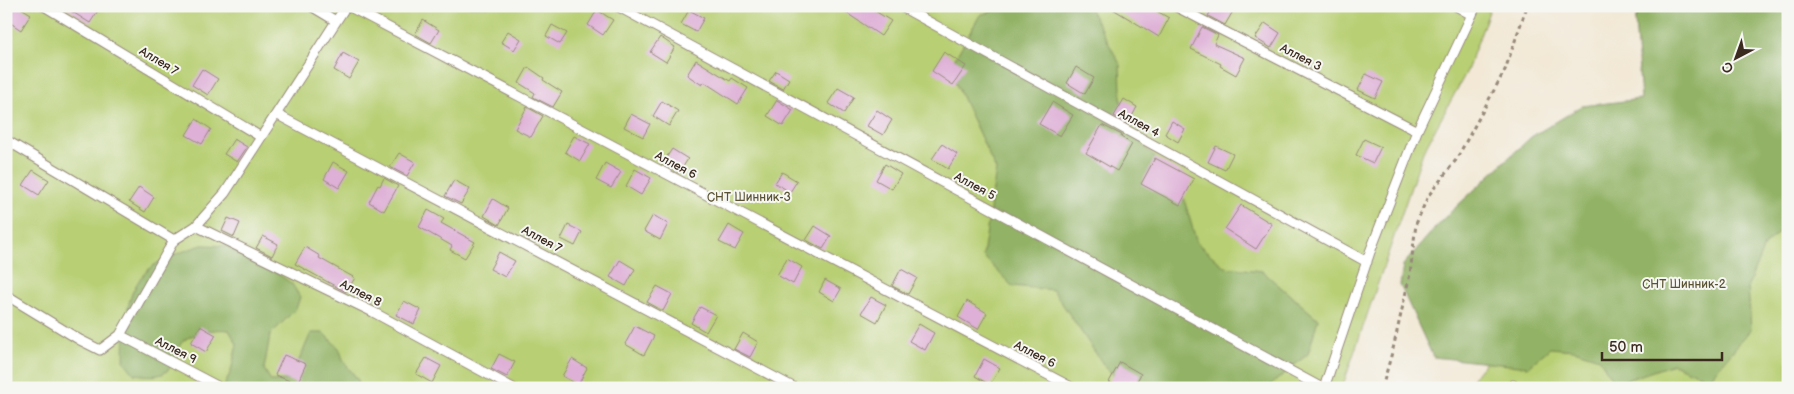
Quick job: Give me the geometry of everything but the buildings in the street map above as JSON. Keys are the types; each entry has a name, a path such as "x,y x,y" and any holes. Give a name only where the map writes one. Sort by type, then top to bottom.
{"lane":[{"name":"Аллея 7","path":"44,6 261,137"},
{"path":"311,6 336,21"},
{"path":"6,295 100,350 120,335 174,240 196,226 224,194 347,6"},
{"name":"Аллея 6","path":"347,6 1073,388"},
{"name":"Аллея 5","path":"617,6 1323,388"},
{"name":"Аллея 4","path":"900,6 1367,262"},
{"name":"Аллея 3","path":"1175,6 1416,131"},
{"path":"1323,388 1367,262 1416,131 1474,11 1456,6"},
{"name":"Аллея 7","path":"276,114 795,388"},
{"path":"6,140 174,240"},
{"name":"Аллея 8","path":"196,226 373,312 513,388"},
{"name":"Аллея 9","path":"120,335 221,388"}],"path":[{"path":"1382,388 1410,274 1416,224 1428,196 1456,160 1505,70 1527,6"}],"green space":[{"name":"СНТ Шинник-3","path":"6,6 1491,6 1467,71 1423,152 1342,388 6,388"},
{"path":"1006,6 1088,6 1120,64 1122,122 1155,158 1177,176 1197,243 1225,267 1262,271 1318,319 1308,354 1267,388 1129,388 1105,367 1053,290 1012,286 983,256 996,170 949,69 980,15"},
{"path":"1640,6 1788,6 1788,231 1779,232 1764,246 1748,286 1751,329 1709,379 1673,364 1615,384 1599,358 1574,350 1550,348 1528,367 1433,357 1400,285 1403,265 1441,221 1531,137 1582,106 1641,99 1635,21"},
{"name":"СНТ Шинник-2","path":"1775,6 1788,6 1788,388 1465,388"},
{"path":"202,245 227,246 250,261 270,268 292,284 300,297 296,309 270,335 264,369 271,381 287,380 296,367 311,333 323,333 339,348 344,362 358,380 360,388 225,388 237,344 229,330 212,330 199,333 183,341 173,363 162,374 152,376 134,374 124,361 125,324 134,289 141,278 154,265 174,255"}]}
